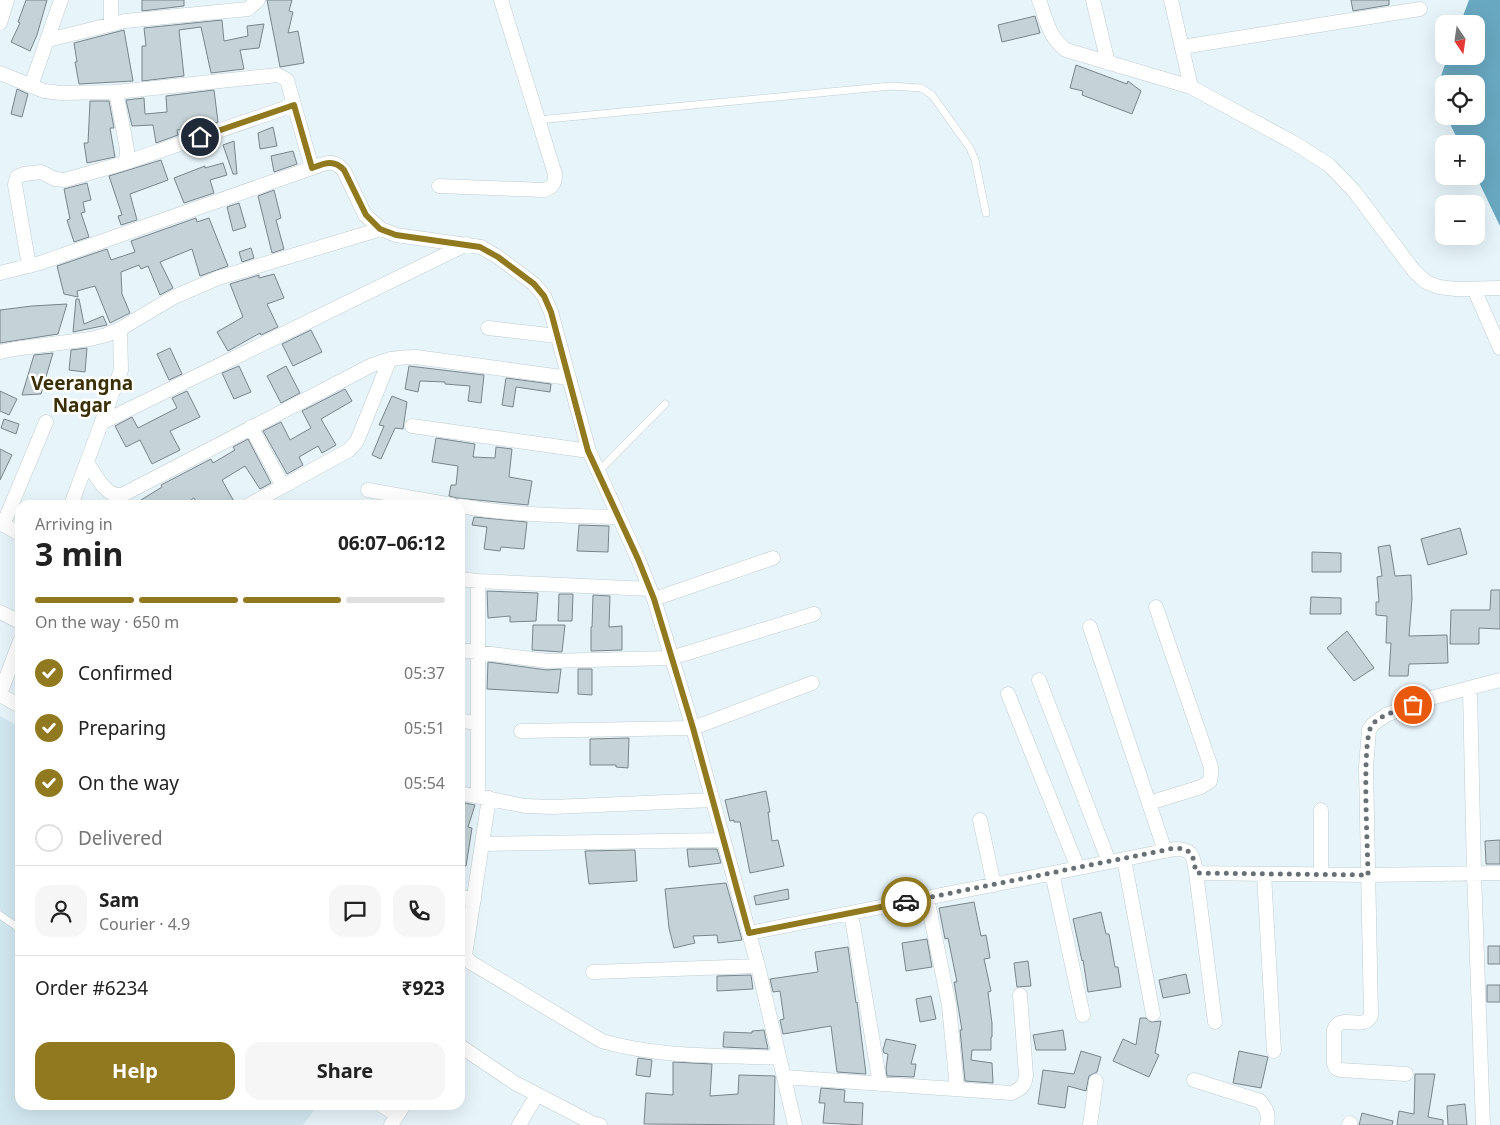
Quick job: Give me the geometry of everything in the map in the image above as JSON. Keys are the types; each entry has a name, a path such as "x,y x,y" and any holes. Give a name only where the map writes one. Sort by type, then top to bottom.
{"street":[{"path":"0,23 7,0"},
{"path":"32,86 61,0"},
{"path":"110,24 111,0"},
{"path":"48,40 125,20 248,9 258,0"},
{"path":"439,186 544,190 551,188 555,182 555,174 501,0"},
{"path":"1039,0 1052,36 1057,44 1066,50 1191,87 1296,144 1328,165 1354,191 1414,271 1426,282 1439,287 1500,288"},
{"path":"1093,0 1108,63"},
{"path":"1171,0 1191,87"},
{"path":"1182,47 1420,9"},
{"path":"0,73 44,91 61,93 116,92 278,75 287,80 312,168"},
{"path":"116,92 127,149 127,157 124,163"},
{"path":"29,266 15,184 16,177 41,172 54,179 65,180 124,163 294,105"},
{"path":"0,273 29,266 330,162 339,165 344,170 366,215 380,229 396,235 480,247 498,257 534,284 544,296 551,312 588,451 652,594 693,728 758,966 795,1125"},
{"path":"0,352 14,348 90,339 120,329 174,297 212,281 380,229"},
{"path":"102,422 468,244"},
{"path":"1474,289 1500,348"},
{"path":"488,328 558,336"},
{"path":"73,500 121,370 120,329"},
{"path":"87,463 109,493 118,496 124,494 370,366 399,357 569,378"},
{"path":"258,500 349,450 357,441 390,359"},
{"path":"15,531 2,524 46,422"},
{"path":"412,426 588,451"},
{"path":"251,427 283,486"},
{"path":"368,490 424,500"},
{"path":"465,507 525,514 619,517"},
{"path":"465,580 652,594 773,558"},
{"path":"478,581 478,724 484,797 482,844 467,898 466,956 470,962 602,1041 623,1047 656,1052 779,1058"},
{"path":"1149,803 1201,787 1210,781 1211,775 1211,767 1156,606"},
{"path":"0,612 15,620"},
{"path":"465,651 548,660 671,658 814,614"},
{"path":"1090,627 1165,851"},
{"path":"15,654 0,694 15,703"},
{"path":"1039,680 1109,862"},
{"path":"1406,1074 1340,1070 1334,1064 1334,1030 1336,1025 1340,1022 1362,1024 1368,1022 1371,1016 1367,748 1369,730 1372,724 1386,716 1427,700 1500,680"},
{"path":"521,730 693,728 812,682"},
{"path":"1470,689 1483,1125"},
{"path":"1008,694 1078,868"},
{"path":"465,721 478,724"},
{"path":"465,794 525,806 553,807 712,800"},
{"path":"1321,810 1321,874"},
{"path":"980,820 994,885"},
{"path":"482,844 723,840"},
{"path":"749,933 1165,851 1184,849 1190,852 1194,858 1215,1022"},
{"path":"1124,859 1153,1014"},
{"path":"1052,873 1083,1015"},
{"path":"1196,873 1368,875 1500,873"},
{"path":"1264,874 1274,1052"},
{"path":"927,898 948,1005 958,1089"},
{"path":"851,913 880,1084"},
{"path":"593,972 758,966"},
{"path":"784,1077 1011,1093 1020,1089 1025,1082 1026,1075 1020,995"},
{"path":"465,1049 515,1083 592,1123 600,1125"},
{"path":"1194,1080 1260,1101 1265,1106 1268,1114 1267,1125"},
{"path":"1090,1125 1096,1081"},
{"path":"519,1125 537,1095"}],"lane":[{"path":"538,120 891,86 921,88 932,95 970,148 975,160 986,212"},
{"path":"598,472 665,404"},
{"path":"0,915 15,926"}],"shaded area":[{"path":"0,716 15,724 15,1110 314,1110 303,1125 0,1125"}],"water":[{"path":"1469,0 1500,0 1500,226 1480,185 1485,185 1485,135 1456,135 1450,125 1485,125 1485,75 1441,75 1445,65 1485,65 1485,15 1463,15"}],"building":[{"path":"26,0 47,0 37,35 30,51 11,42 20,23 18,22"},
{"path":"142,0 184,0 184,6 142,11"},
{"path":"267,0 292,0 289,11 293,12 288,33 298,31 304,63 280,67"},
{"path":"1351,0 1389,0 1389,5 1353,11"},
{"path":"1035,16 1040,33 1002,42 998,25"},
{"path":"222,20 224,41 248,36 247,26 264,24 259,48 240,50 244,69 211,73 201,27 179,30 184,76 142,81 142,46 146,46 144,28"},
{"path":"124,30 133,81 79,84 74,43"},
{"path":"1076,65 1127,84 1128,81 1141,91 1132,114 1082,95 1083,91 1070,88"},
{"path":"17,89 28,94 22,117 11,114"},
{"path":"214,90 218,122 203,127 177,130 178,135 156,143 153,125 132,126 126,100 144,98 145,114 167,112 166,96"},
{"path":"90,101 109,101 114,128 110,128 115,157 87,163 84,143 88,143"},
{"path":"273,127 277,146 260,149 258,133"},
{"path":"234,141 237,174 233,174 223,145"},
{"path":"293,151 297,164 274,172 271,156"},
{"path":"161,160 168,180 130,194 137,220 121,225 118,216 122,215 109,176"},
{"path":"223,163 227,175 210,180 214,193 184,203 174,178 205,166 205,168"},
{"path":"87,183 91,200 83,202 85,212 81,213 89,237 74,242 67,220 70,219 64,189"},
{"path":"274,190 281,218 276,220 284,249 272,253 258,196"},
{"path":"239,203 246,227 233,231 227,207"},
{"path":"196,218 197,222 209,218 228,266 200,276 192,249 160,262 173,288 160,295 148,266 141,269 139,265 121,272 122,294 130,313 110,323 95,286 77,291 78,297 64,294 57,266 107,249 111,260 135,252 131,241"},
{"path":"251,248 254,258 242,262 239,252"},
{"path":"274,274 284,298 267,304 278,327 261,335 260,333 228,351 217,332 243,317 230,284 259,275 259,278"},
{"path":"76,299 79,299 84,324 103,316 107,325 73,332"},
{"path":"67,304 58,334 0,343 0,310"},
{"path":"311,330 322,352 293,366 282,344"},
{"path":"87,348 85,372 69,370 71,350"},
{"path":"170,348 182,374 169,380 157,354"},
{"path":"53,353 41,394 22,395 34,355"},
{"path":"239,366 251,392 234,399 222,373"},
{"path":"286,366 300,393 281,403 267,376"},
{"path":"409,366 484,375 481,403 468,401 470,386 420,381 418,392 405,389"},
{"path":"506,378 551,384 550,392 516,387 513,407 502,405"},
{"path":"345,389 352,401 321,419 336,445 322,453 318,446 299,457 303,465 287,474 263,431 281,422 290,440 311,428 302,411"},
{"path":"0,391 17,399 9,415 0,411"},
{"path":"187,391 200,417 170,431 180,450 152,464 140,440 126,447 115,426 132,417 138,428 177,408 172,398"},
{"path":"392,396 407,402 403,429 395,428 381,459 372,455 384,426 379,425"},
{"path":"4,419 19,424 16,434 1,428"},
{"path":"436,438 475,444 473,457 495,458 496,447 512,449 509,477 532,481 528,505 449,496 451,485 456,485 458,466 432,462"},
{"path":"248,439 271,483 260,489 245,466 222,480 233,500 195,500 194,498 191,500 141,500 162,487 161,485 211,459 213,463 235,450 233,447"},
{"path":"0,449 12,455 0,480"},
{"path":"474,517 527,522 524,549 501,547 500,551 484,549 487,527 472,525"},
{"path":"579,525 609,526 608,552 577,551"},
{"path":"1460,528 1467,554 1428,565 1421,539"},
{"path":"1390,545 1395,576 1411,575 1412,599 1409,636 1447,635 1448,663 1409,664 1408,676 1389,676 1391,643 1386,643 1387,616 1376,615 1376,602 1379,602 1377,577 1382,576 1378,547"},
{"path":"1312,552 1341,553 1341,572 1312,572"},
{"path":"1491,590 1500,590 1500,629 1479,628 1479,644 1450,644 1451,610 1490,610"},
{"path":"487,591 538,593 536,621 510,622 510,616 488,618"},
{"path":"559,594 573,594 572,621 558,621"},
{"path":"593,595 610,596 609,627 622,626 622,650 591,651"},
{"path":"1311,597 1341,598 1341,614 1310,614"},
{"path":"533,625 565,625 562,652 532,650"},
{"path":"1347,631 1374,668 1354,681 1327,648"},
{"path":"488,662 547,670 561,669 558,693 487,689"},
{"path":"578,669 592,669 592,695 578,694"},
{"path":"629,738 628,768 616,767 616,765 590,765 590,739"},
{"path":"766,791 772,841 778,840 784,866 750,873 740,822 730,821 725,800"},
{"path":"465,803 475,805 468,827 472,828 466,866"},
{"path":"1500,840 1500,864 1486,864 1485,841"},
{"path":"687,849 717,849 721,863 689,867"},
{"path":"635,850 637,881 589,884 585,851"},
{"path":"726,883 742,940 718,943 717,935 693,936 695,943 674,948 669,928 665,889"},
{"path":"788,889 789,899 756,905 754,896"},
{"path":"974,902 981,936 986,935 990,958 984,959 991,991 988,992 992,1037 991,1050 972,1050 971,1060 992,1063 993,1083 965,1081 960,1030 962,1030 954,982 957,982 948,938 945,939 939,908"},
{"path":"1101,912 1106,934 1109,934 1115,967 1118,967 1121,987 1088,992 1083,960 1073,919"},
{"path":"927,939 932,967 906,971 902,943"},
{"path":"1488,946 1500,946 1500,964 1488,964"},
{"path":"848,947 866,1074 837,1072 831,1026 783,1034 780,1020 784,1019 780,991 773,992 770,979 818,972 815,952"},
{"path":"1028,961 1031,986 1017,987 1014,963"},
{"path":"1186,974 1190,993 1163,998 1159,980"},
{"path":"751,975 753,989 717,991 717,976"},
{"path":"1487,985 1500,985 1500,1002 1487,1002"},
{"path":"931,996 936,1019 920,1022 916,999"},
{"path":"1140,1018 1146,1018 1151,1022 1161,1021 1155,1053 1159,1055 1149,1077 1113,1061 1123,1039 1136,1045"},
{"path":"764,1030 768,1049 723,1047 724,1032 752,1033 752,1031"},
{"path":"1063,1030 1066,1050 1036,1050 1033,1035"},
{"path":"886,1039 916,1045 911,1064 916,1064 914,1077 887,1076 888,1054 884,1053 883,1050"},
{"path":"1081,1051 1101,1057 1097,1072 1089,1076 1086,1091 1068,1086 1065,1108 1038,1104 1043,1070 1074,1074"},
{"path":"1239,1051 1268,1057 1261,1088 1233,1083"},
{"path":"638,1058 652,1060 650,1077 636,1075"},
{"path":"673,1062 712,1064 710,1096 738,1094 739,1075 775,1076 774,1125 644,1124 646,1093 673,1095"},
{"path":"1415,1074 1435,1074 1428,1117 1443,1120 1443,1125 1397,1125 1399,1111 1414,1114"},
{"path":"821,1088 845,1090 844,1102 863,1103 862,1125 823,1123 825,1103 819,1103"},
{"path":"1465,1104 1467,1125 1448,1125 1447,1106"},
{"path":"1362,1113 1393,1121 1392,1125 1359,1125"}],"way so far":[{"path":"906,902 1175,848 1190,852 1194,858 1196,873 1368,875 1366,767 1369,730 1372,724 1386,716 1413,705"}],"district":[{"name":"Veerangna Nagar","path":"82,394"}],"route":[{"path":"200,137 294,105 312,168 330,162 339,165 344,170 366,215 380,229 396,235 480,247 498,257 534,284 544,296 551,312 588,451 638,559 654,599 693,728 749,933 906,902"}]}
